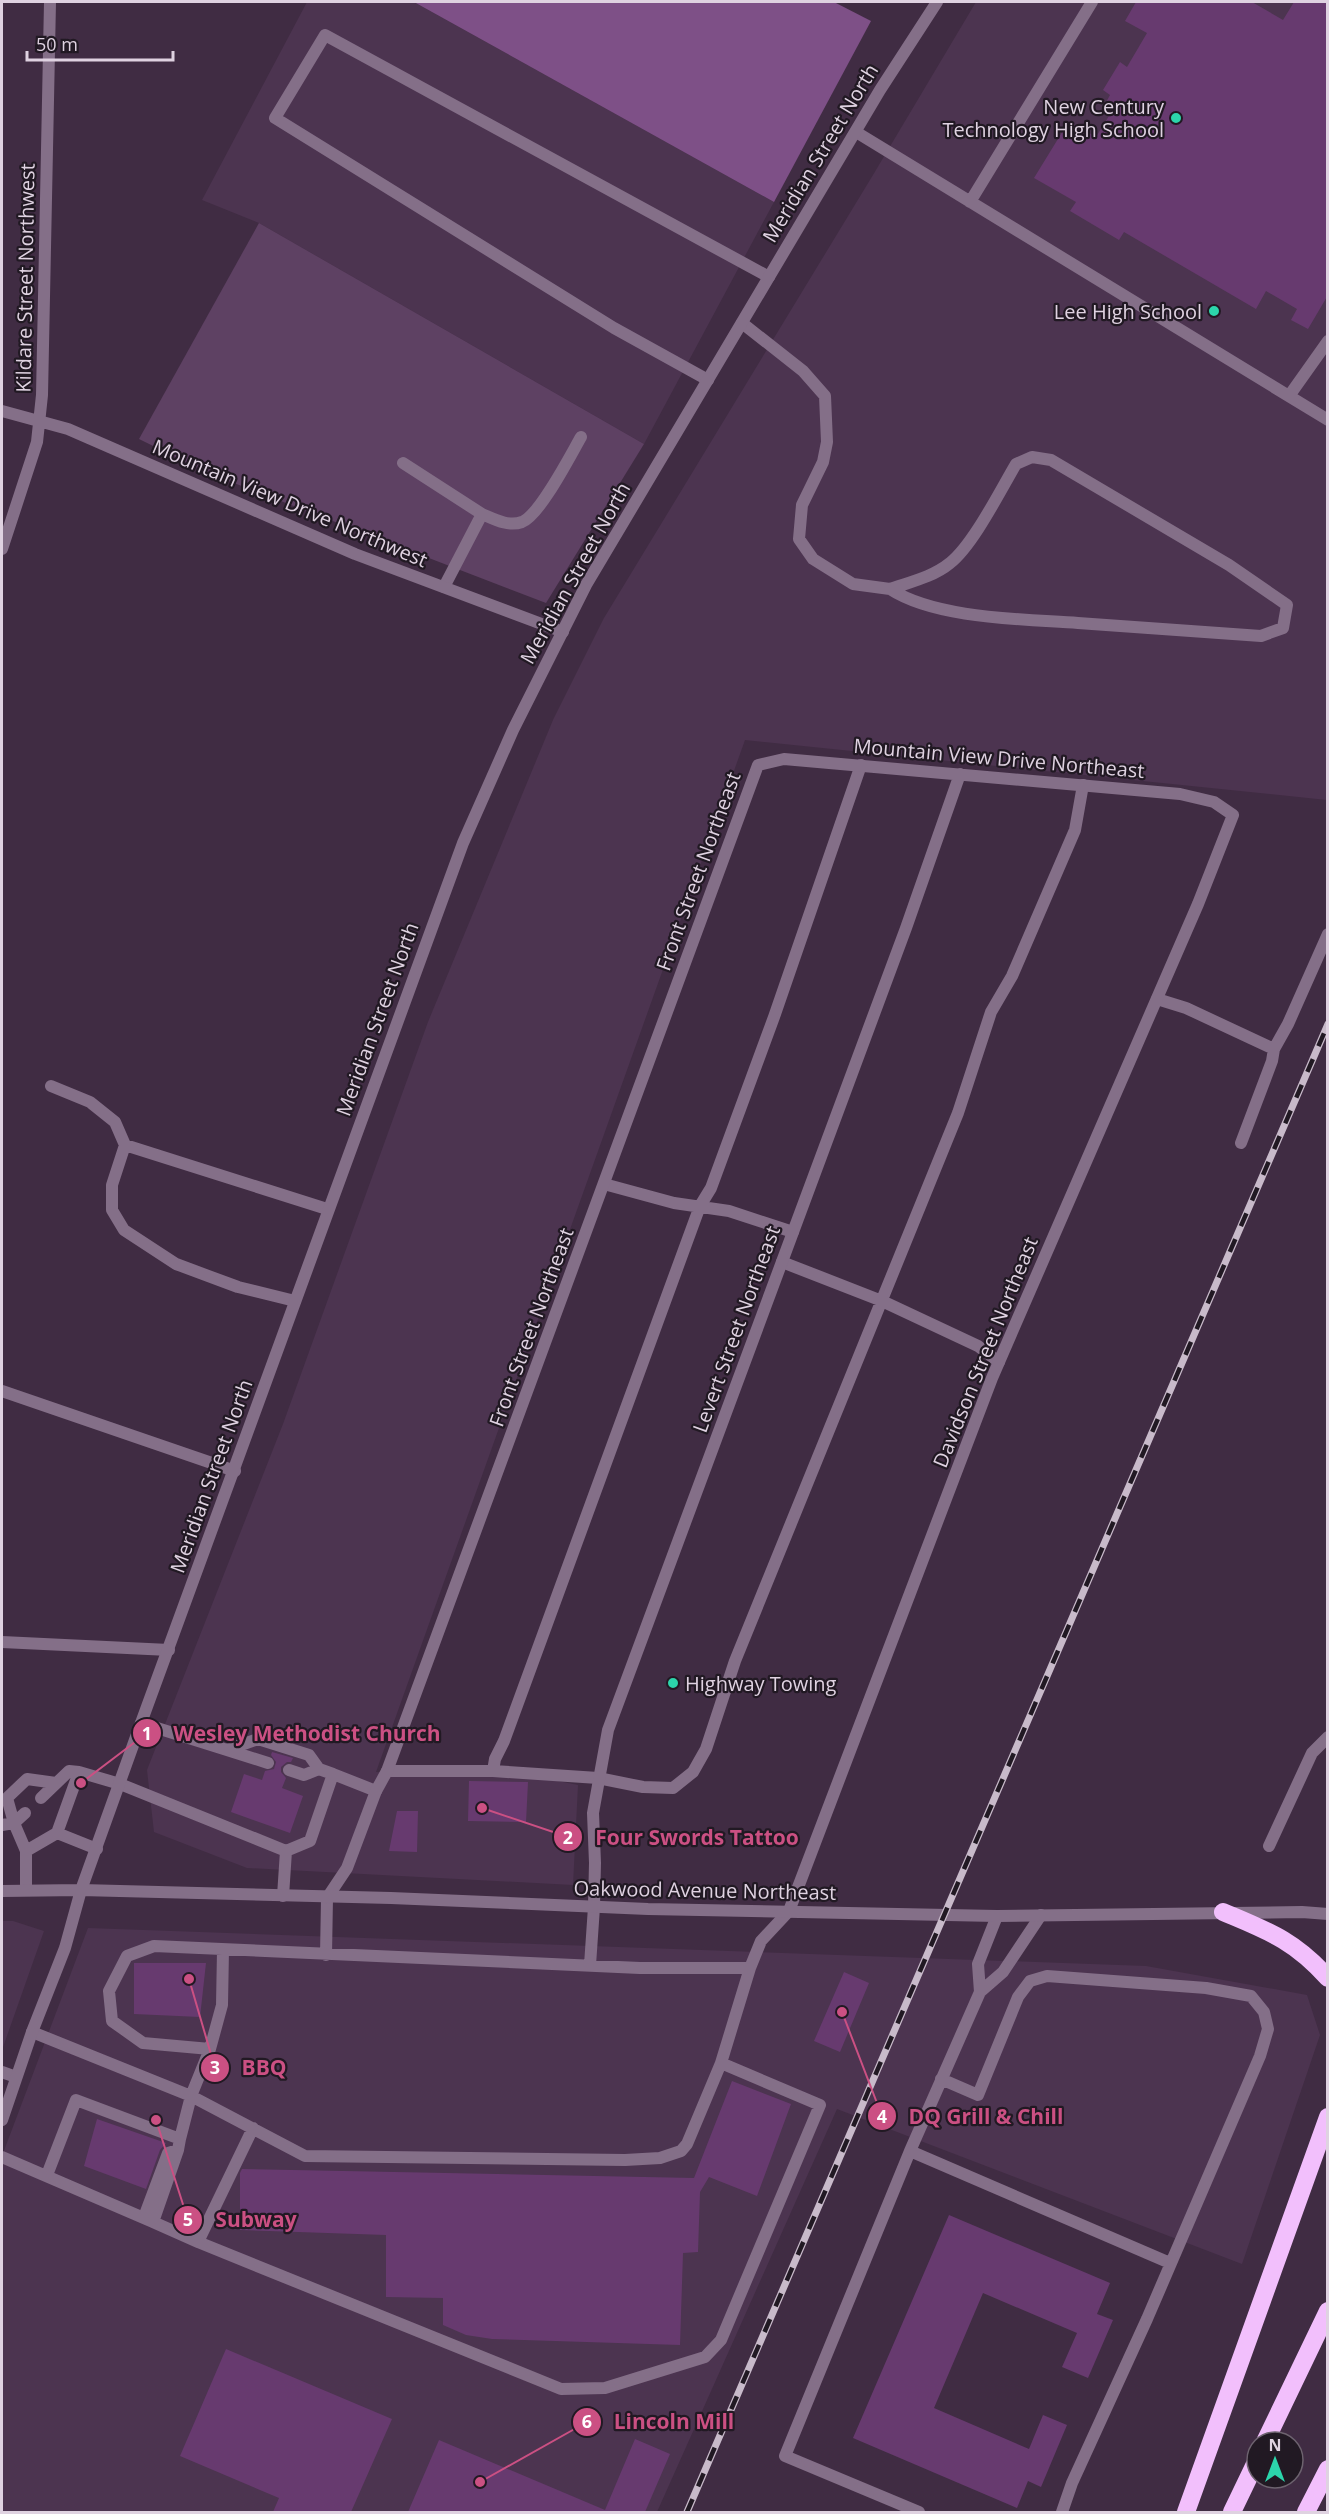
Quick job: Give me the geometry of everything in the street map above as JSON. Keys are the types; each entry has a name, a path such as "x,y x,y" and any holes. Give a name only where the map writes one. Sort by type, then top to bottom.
{"highway":[{"path":"1223,1912 1278,1935 1306,1956 1328,1978"},
{"path":"1186,2512 1328,2117"},
{"path":"1271,2430 1328,2311"},
{"path":"1306,2512 1328,2469"},
{"path":"1232,2512 1245,2485"}],"street":[{"name":"Kildare Street Northwest","path":"2,549 30,470 40,420 44,331 50,2"},
{"name":"Meridian Street North","path":"2,2120 32,2032 65,1948 81,1890 141,1723 327,1209 463,843 513,730 586,585 856,132 937,2"},
{"path":"970,202 1092,2"},
{"path":"708,380 614,328 275,118 325,35 769,277"},
{"path":"856,132 1328,420"},
{"path":"742,323 802,371 825,396 827,442 823,462 802,505 799,539 813,559 853,585 891,589 931,575 949,564 963,550 1016,464 1032,457 1051,460 1229,565 1287,605 1283,628 1261,636 1002,617 932,607 907,600 891,589"},
{"path":"1289,396 1328,341"},
{"name":"Mountain View Drive Northwest","path":"2,411 68,429 355,554 563,632"},
{"path":"403,463 482,514 502,523 522,522 536,513 581,437"},
{"path":"444,587 482,514"},
{"name":"Mountain View Drive Northeast","path":"758,765 784,759 1180,794 1214,802 1233,815"},
{"name":"Front Street Northeast","path":"327,1898 347,1868 376,1791 387,1771 758,765"},
{"path":"493,1771 495,1759 504,1741 700,1206 711,1188 774,1017 861,765"},
{"name":"Levert Street Northeast","path":"590,1965 595,1863 593,1813 608,1730 960,774"},
{"path":"387,1771 493,1771 598,1778 643,1787 673,1788 693,1772 706,1749 735,1661 958,1113 991,1012 1012,976 1075,830 1083,785"},
{"name":"Davidson Street Northeast","path":"789,1911 999,1362 1198,904 1233,815"},
{"path":"1241,1143 1272,1061 1274,1049 1288,1024 1328,934"},
{"path":"1157,999 1186,1008 1274,1049"},
{"path":"51,1086 90,1102 116,1122 124,1145 112,1185 112,1210 124,1230 176,1264 238,1287 295,1301"},
{"path":"124,1145 327,1209"},
{"path":"604,1184 674,1203 729,1211 793,1232"},
{"path":"782,1262 882,1301 978,1346 999,1362"},
{"path":"2,1391 234,1471"},
{"path":"2,1642 169,1650"},
{"path":"141,1723 268,1763"},
{"path":"1269,1846 1312,1753 1328,1737"},
{"path":"226,1750 258,1739 309,1755 319,1769 376,1791"},
{"path":"289,1770 304,1774 319,1769"},
{"path":"41,1798 69,1771 79,1772 120,1784 285,1851 310,1840 333,1774"},
{"path":"26,1851 57,1833 79,1772"},
{"path":"26,1890 26,1851 8,1824 7,1798 27,1779 56,1783"},
{"path":"8,1824 25,1813"},
{"path":"57,1833 97,1849"},
{"path":"283,1896 285,1851"},
{"name":"Oakwood Avenue Northeast","path":"2,1891 81,1890 594,1907 997,1916 1223,1912 1328,1914"},
{"path":"326,1954 327,1898"},
{"path":"32,2032 191,2096 305,2156 586,2160 660,2158 681,2151 687,2144 721,2063 750,1968 761,1941 789,1911"},
{"path":"919,2512 785,2456 910,2151 980,1992 1003,1972 1041,1915"},
{"path":"980,1992 978,1964 997,1916"},
{"path":"210,2049 143,2043 112,2021 109,1991 127,1956 154,1946 692,1970 750,1968"},
{"path":"149,2220 168,2153 179,2145 191,2096 210,2049 222,2005 223,1950"},
{"path":"941,2079 978,2095 1018,1997 1030,1981 1047,1976 1206,1988 1251,1996 1264,2012 1268,2029 1260,2056 1147,2319 1072,2483 1062,2512"},
{"path":"2,2157 198,2242 561,2389 605,2388 705,2357 721,2340 820,2105 721,2063"},
{"path":"2,2072 16,2077"},
{"path":"47,2175 76,2100 179,2145"},
{"path":"198,2242 253,2128"},
{"path":"910,2151 1170,2263"}],"shaded area":[{"path":"307,2 414,2 774,202 644,444 259,223 202,200"},
{"path":"414,2 834,2 871,21 774,202"},
{"path":"976,2 1327,2 1327,800 745,740 376,1772 538,1777 578,1785 573,1885 247,1868 154,1832 147,1770 283,1424 428,1022 553,720 604,618"},
{"path":"259,223 644,444 546,603 208,473 139,439"},
{"path":"2,1921 13,1921 44,1931 2,2050"},
{"path":"88,1928 1146,1966 1307,1995 1320,2035 1242,2264 837,2109 657,2512 2,2512 2,2156"}],"building":[{"path":"1136,2 1252,2 1283,20 1294,2 1328,2 1328,295 1308,329 1291,320 1297,309 1266,291 1256,309 1124,232 1119,240 1070,211 1076,202 1034,178 1069,121 1096,137 1112,111 1104,106 1110,95 1103,90 1120,62 1127,67 1147,33 1125,21"},
{"path":"272,1752 293,1758 291,1762 281,1767 281,1772 286,1778 282,1788 303,1796 290,1833 231,1812 244,1774 262,1780 265,1771 274,1769 276,1762 271,1755"},
{"path":"469,1781 528,1782 526,1822 468,1821"},
{"path":"397,1811 418,1811 417,1852 389,1851"},
{"path":"134,1963 206,1963 200,2017 134,2014"},
{"path":"844,1972 869,1983 840,2052 814,2041"},
{"path":"732,2081 791,2104 757,2196 709,2177 700,2192 698,2252 683,2253 680,2345 492,2339 466,2335 443,2325 443,2298 386,2297 386,2235 240,2230 240,2173 242,2169 694,2178"},
{"path":"97,2119 166,2143 160,2150 146,2189 84,2166"},
{"path":"949,2215 1110,2283 1097,2314 1113,2320 1088,2378 1062,2367 1077,2333 983,2293 934,2408 1029,2449 1043,2415 1067,2425 1041,2487 1028,2481 1017,2508 853,2438"},
{"path":"226,2349 392,2419 351,2512 273,2512 279,2498 180,2456"},
{"path":"635,2439 670,2454 645,2512 408,2512 439,2440 605,2510"}],"railway":[{"path":"687,2512 1328,1024"}],"place":[{"name":"New Century Technology High School","path":"1176,118"},
{"name":"Lee High School","path":"1214,311"},
{"name":"Highway Towing","path":"673,1683"},
{"name":"Wesley Methodist Church","path":"81,1783"},
{"name":"Four Swords Tattoo","path":"482,1808"},
{"name":"BBQ","path":"189,1979"},
{"name":"DQ Grill & Chill","path":"842,2012"},
{"name":"Subway","path":"156,2120"},
{"name":"Lincoln Mill","path":"480,2482"}]}
